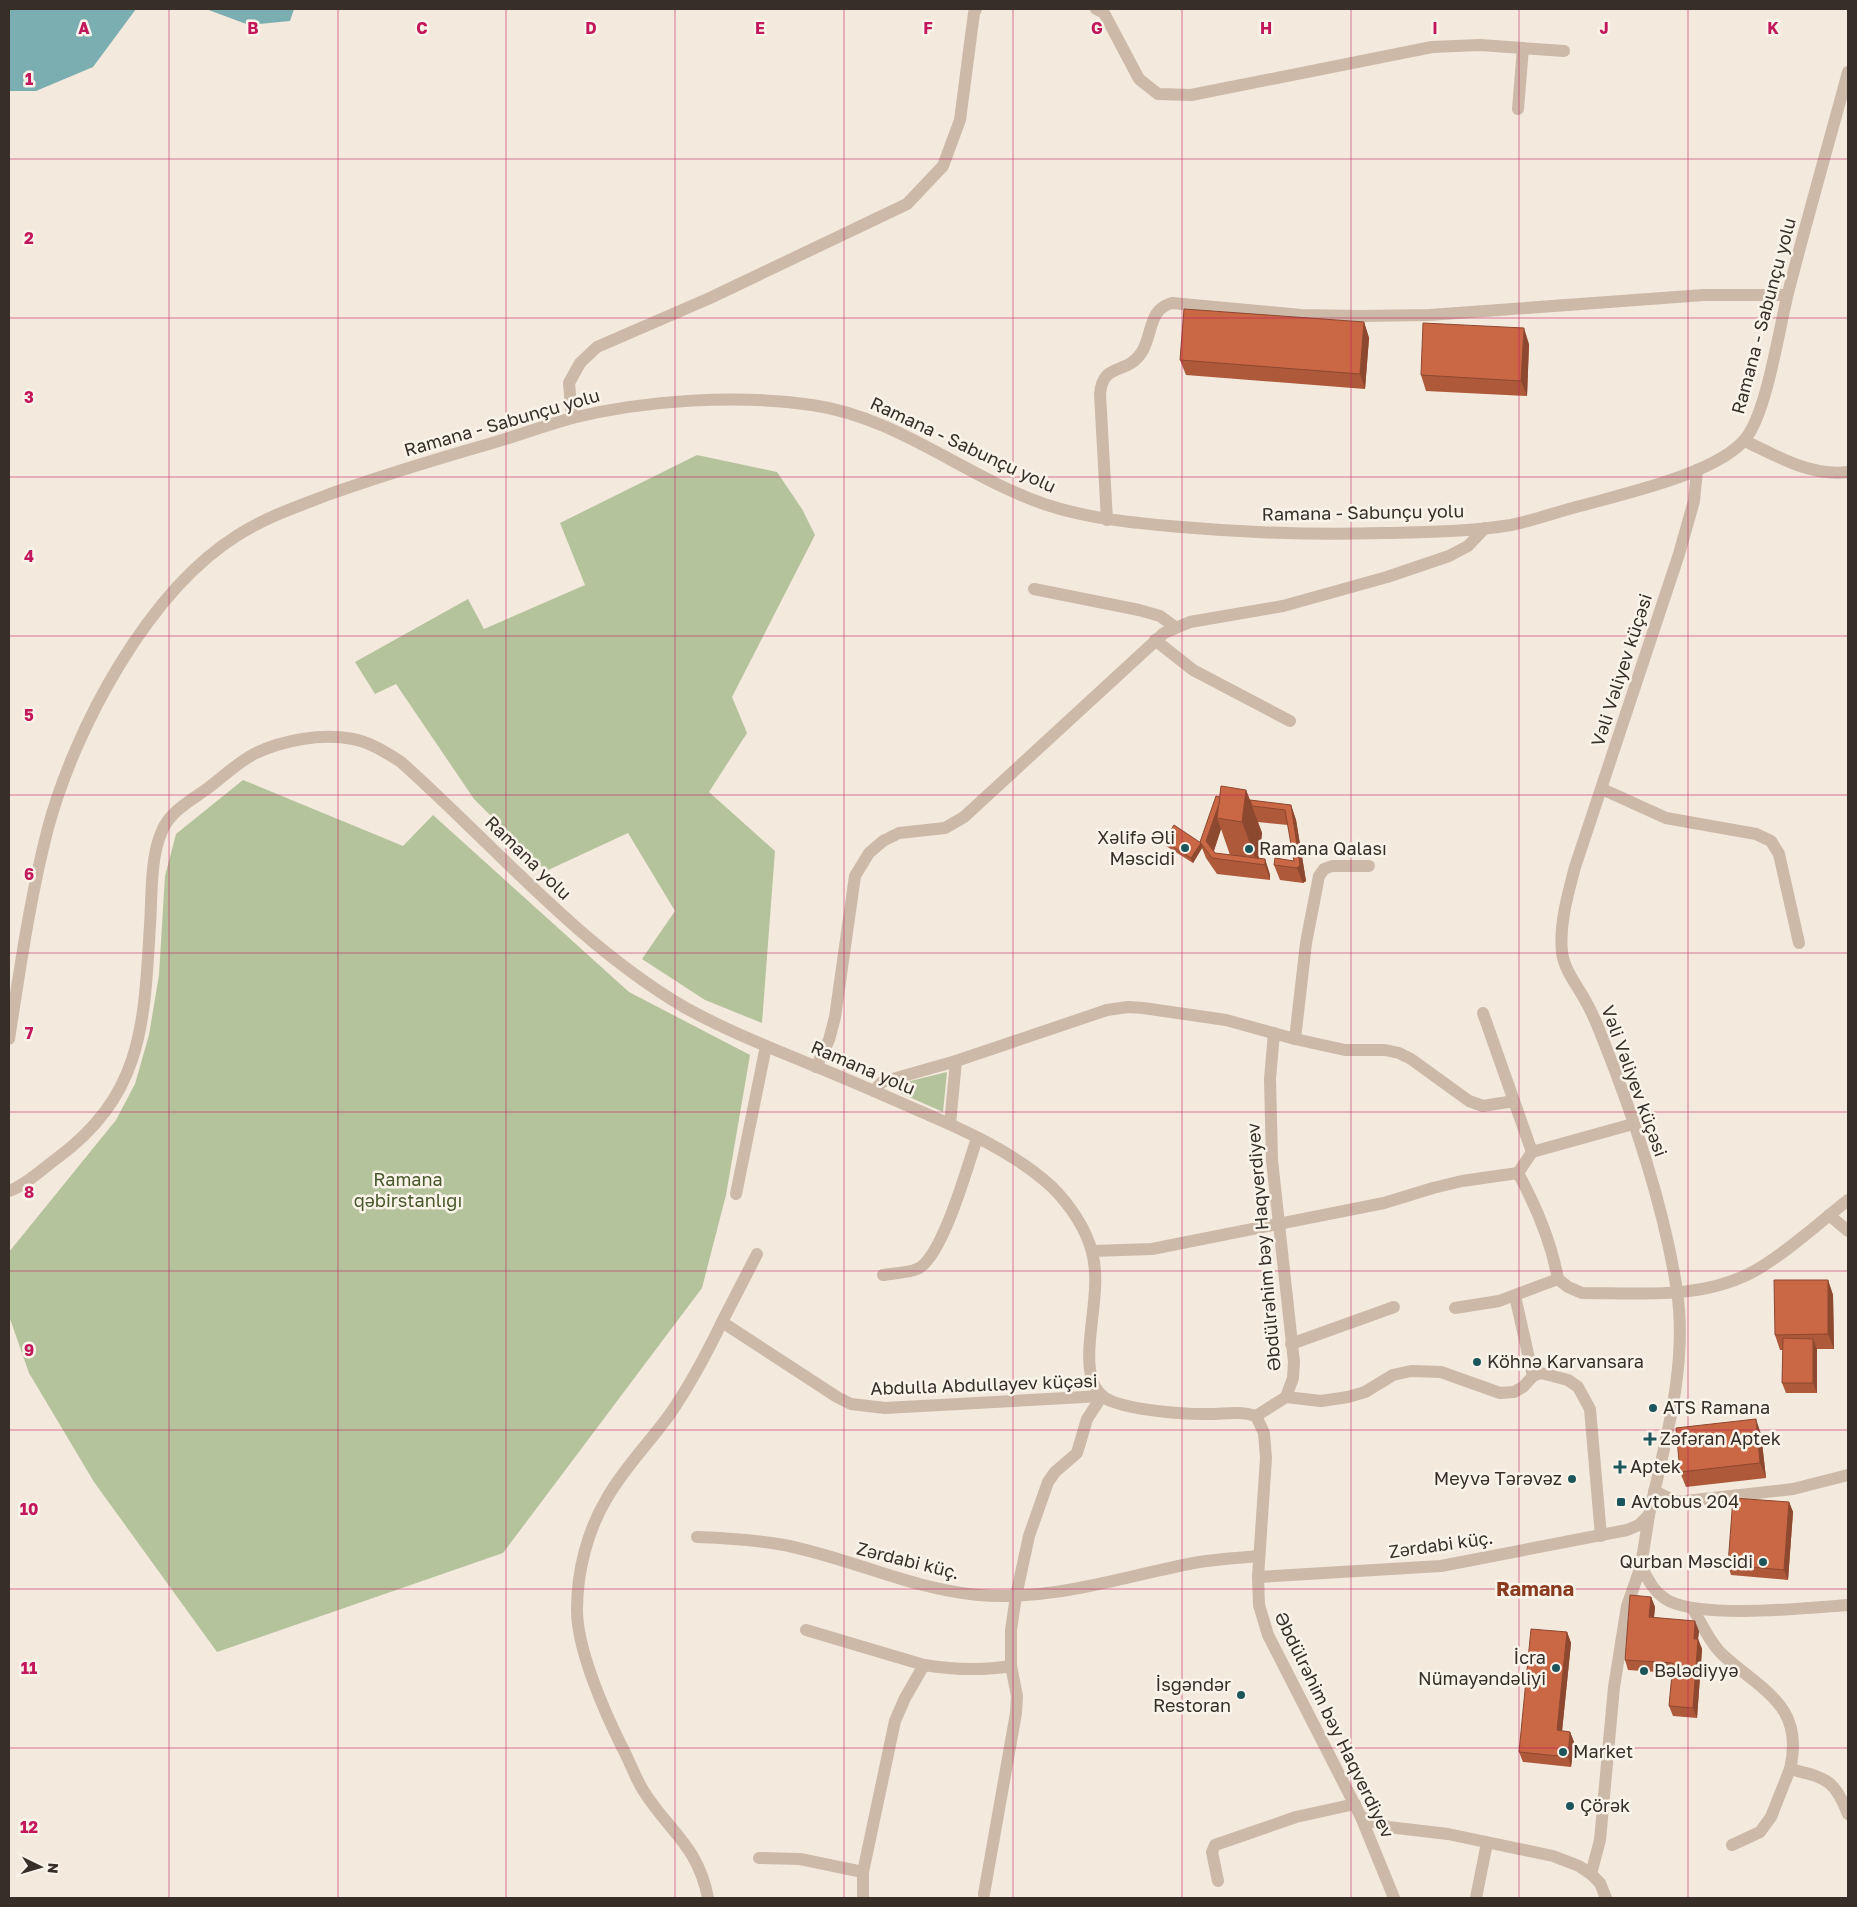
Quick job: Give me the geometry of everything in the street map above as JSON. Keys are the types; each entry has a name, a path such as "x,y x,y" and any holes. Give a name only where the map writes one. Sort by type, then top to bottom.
{"street":[{"path":"572,418 569,383 580,363 597,347 710,298 907,204 943,166 960,120 974,12 976,9"},
{"path":"1096,9 1104,13 1139,79 1158,94 1191,95 1432,47 1480,45 1564,51"},
{"path":"1518,109 1523,48"},
{"name":"Ramana - Sabunçu yolu","path":"9,1039 37,875 62,783 92,717 120,664 155,610 195,568 238,535 291,508 393,472 572,418 643,405 681,402 736,401 814,405 855,415 890,428 1012,491 1042,503 1107,520 1235,532 1437,532 1485,528 1534,520 1635,491 1697,470 1717,461 1745,441 1756,422 1787,295 1848,72"},
{"path":"1107,520 1100,394 1101,380 1108,372 1125,368 1134,361 1143,350 1157,310 1164,305 1178,303 1301,315 1430,315 1704,296 1787,295"},
{"path":"1745,441 1785,460 1813,470 1838,474 1848,472"},
{"name":"Vəli Vəliyev küçəsi","path":"1649,1515 1677,1379 1680,1350 1677,1292 1659,1207 1633,1124 1594,1017 1568,970 1562,955 1563,925 1573,875 1679,554 1694,502 1697,470"},
{"path":"816,1066 829,1040 836,1017 855,876 869,853 883,841 899,833 945,828 964,817 1154,640 1175,627 1190,622 1283,606 1387,577 1449,556 1468,546 1485,528"},
{"path":"1034,589 1138,610 1160,616 1175,627"},
{"path":"1154,640 1193,670 1290,721"},
{"name":"Ramana yolu","path":"9,1191 73,1146 95,1126 117,1096 129,1072 140,1036 146,1002 153,875 162,831 174,813 253,754 308,738 355,739 381,749 401,762 558,912 608,954 683,1006 766,1046 950,1124 1003,1153 1051,1187 1076,1218 1092,1251 1095,1292 1090,1367 1093,1383 1102,1396"},
{"path":"1602,789 1666,818 1756,834 1771,841 1779,854 1799,943"},
{"path":"1295,1039 1306,944 1319,876 1324,869 1332,866 1369,866"},
{"path":"874,1091 882,1082 956,1060 1107,1010 1128,1007 1226,1020 1295,1039 1345,1050 1399,1053 1411,1059 1470,1101 1482,1106 1514,1101"},
{"path":"1483,1013 1532,1152"},
{"name":"Əbdülrəhim bəy Haqverdiyev","path":"1274,1033 1270,1079 1271,1133 1294,1362 1293,1378 1286,1397"},
{"path":"736,1194 766,1046"},
{"path":"950,1124 956,1060"},
{"path":"1092,1251 1152,1249 1384,1203 1462,1181 1518,1173 1532,1152 1633,1124"},
{"path":"883,1274 919,1269 931,1258 948,1224 977,1138"},
{"path":"1518,1173 1532,1198 1548,1240 1558,1279 1568,1287 1582,1293 1677,1292 1724,1283 1757,1270 1848,1200"},
{"path":"1829,1215 1848,1230"},
{"path":"708,1898 704,1876 690,1851 643,1790 615,1732 582,1649 577,1611 586,1548 594,1525 607,1498 671,1412 706,1353 757,1254"},
{"path":"1455,1308 1478,1306 1515,1296 1558,1279"},
{"path":"1515,1296 1533,1376"},
{"path":"1291,1344 1394,1307"},
{"name":"Abdulla Abdullayev küçəsi","path":"722,1322 837,1397 851,1404 885,1408 1069,1400 1102,1396 1111,1402 1143,1408 1202,1414 1247,1413 1256,1416"},
{"path":"1256,1416 1286,1397 1321,1401 1348,1397 1365,1392 1392,1375 1411,1371 1441,1372 1500,1393 1514,1392 1523,1387 1533,1376 1541,1373 1568,1380 1578,1387 1590,1409 1601,1536"},
{"path":"984,1894 1016,1713 1017,1696 1011,1666 1011,1630 1029,1536 1048,1482 1055,1472 1077,1453 1087,1419 1102,1396"},
{"name":"Əbdülrəhim bəy Haqverdiyev","path":"1256,1416 1264,1433 1266,1458 1258,1577 1259,1606 1268,1635 1362,1817 1394,1898"},
{"path":"1654,1491 1676,1502 1793,1489 1848,1475"},
{"path":"1591,1874 1600,1840 1614,1687 1626,1615 1641,1566 1649,1515"},
{"name":"Zərdabi küç.","path":"1258,1577 1440,1566 1627,1530 1639,1525 1649,1515"},
{"name":"Zərdabi küç.","path":"697,1537 736,1539 785,1546 942,1591 980,1595 1016,1596 1147,1574 1199,1562 1260,1556"},
{"path":"1641,1566 1656,1591 1669,1601 1694,1609 1777,1610 1848,1606"},
{"path":"1694,1609 1721,1654 1776,1699 1790,1723 1794,1741 1790,1769 1779,1800 1766,1824 1760,1832 1732,1845"},
{"path":"806,1630 924,1665 957,1670 986,1670 1011,1666"},
{"path":"863,1898 863,1872 895,1721 905,1698 924,1665"},
{"path":"1790,1769 1824,1778 1833,1786 1848,1814"},
{"path":"1218,1881 1212,1852 1215,1845 1296,1817 1355,1804"},
{"path":"1362,1817 1388,1827 1448,1834 1553,1856 1579,1866 1591,1874 1600,1884 1606,1898"},
{"path":"1476,1898 1487,1843"},
{"path":"759,1858 800,1859 863,1872"}],"green space":[{"path":"697,455 777,472 802,509 815,535 732,697 747,733 709,792 775,851 762,1023 705,1000 642,959 675,911 628,833 546,871 474,799 396,684 375,694 355,662 468,599 484,629 585,585 560,523"},
{"name":"Ramana qəbirstanlığı","path":"243,780 403,846 433,815 629,992 750,1055 726,1195 702,1288 503,1553 217,1652 94,1482 29,1373 9,1316 9,1252 116,1120 135,1084 149,1035 159,975 165,876 176,834"},
{"path":"947,1072 943,1112 898,1092 898,1084"}],"water":[{"path":"9,9 136,9 93,67 36,91 9,91"},
{"path":"206,9 294,9 290,21 249,25"}],"building":[{"path":"1184,309 1364,322 1360,374 1180,360"},
{"path":"1423,323 1524,328 1521,381 1421,375"},
{"path":"1221,786 1246,790 1242,822 1217,818"},
{"path":"1216,796 1220,797 1219,804 1206,841 1215,853 1265,859 1265,865 1212,858 1200,842"},
{"path":"1250,800 1291,805 1300,865 1297,868 1274,865 1275,858 1294,861 1285,810 1252,806"},
{"path":"1174,825 1201,843 1191,858 1164,841"},
{"path":"1774,1280 1828,1280 1828,1334 1775,1335"},
{"path":"1783,1338 1813,1339 1813,1383 1782,1383"},
{"path":"1756,1419 1760,1463 1680,1472 1676,1428"},
{"path":"1733,1498 1789,1502 1784,1570 1728,1565"},
{"path":"1630,1595 1651,1597 1649,1617 1695,1621 1694,1639 1698,1639 1693,1708 1669,1706 1673,1663 1625,1660"},
{"path":"1531,1629 1567,1632 1557,1730 1570,1732 1568,1757 1519,1752"}],"place":[{"name":"Xəlifə Əli Məscidi","path":"1185,848"},
{"name":"Ramana Qalası","path":"1249,849"},
{"name":"Köhnə Karvansara","path":"1477,1362"},
{"name":"ATS Ramana","path":"1653,1408"},
{"name":"Zəfəran Aptek","path":"1650,1439"},
{"name":"Aptek","path":"1620,1467"},
{"name":"Meyvə Tərəvəz","path":"1572,1479"},
{"name":"Avtobus 204","path":"1621,1502"},
{"name":"Qurban Məscidi","path":"1763,1562"},
{"name":"İcra Nümayəndəliyi","path":"1556,1668"},
{"name":"Bələdiyyə","path":"1644,1671"},
{"name":"İsgəndər Restoran","path":"1241,1695"},
{"name":"Market","path":"1563,1752"},
{"name":"Çörək","path":"1570,1806"}],"district":[{"name":"Ramana","path":"1535,1589"}]}
